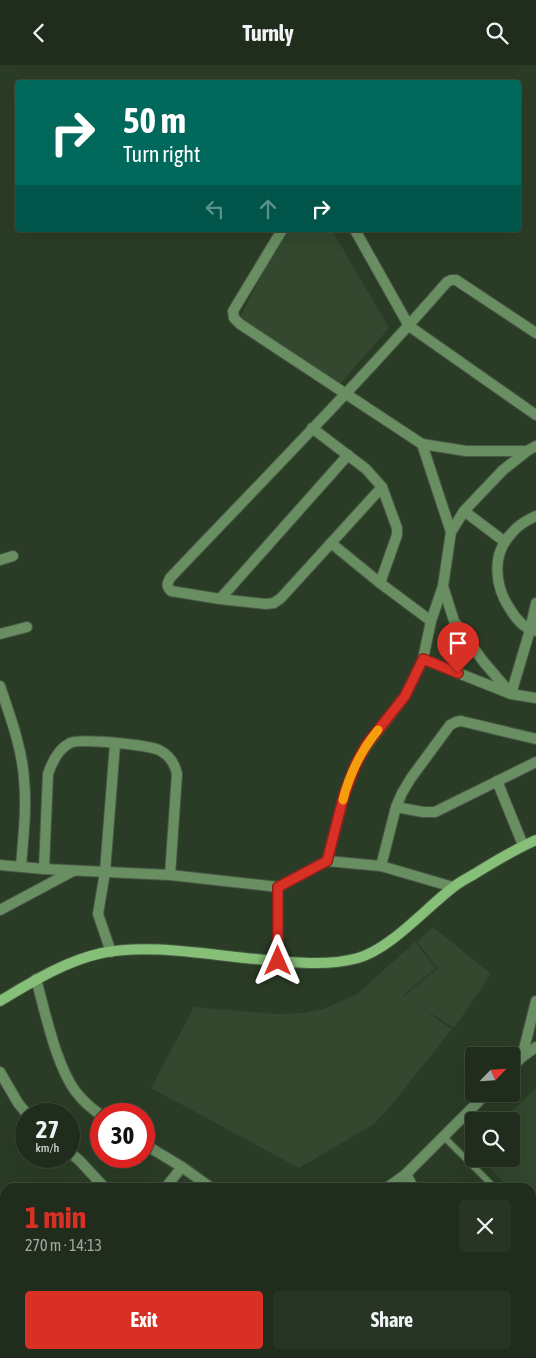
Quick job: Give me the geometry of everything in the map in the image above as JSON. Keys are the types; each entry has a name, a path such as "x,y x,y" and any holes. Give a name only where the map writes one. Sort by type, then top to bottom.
{"main road":[{"path":"0,1001 36,979 80,959 111,951 164,950 310,963 346,961 375,951 453,887 523,845 536,840"}],"street":[{"path":"281,232 233,311 234,318 240,324 346,392 422,444 466,451 532,448"},
{"path":"356,232 409,326 536,415"},
{"path":"382,487 281,598 274,603 220,599 171,591 168,587 167,583 170,578 409,326 446,282 456,280 536,333"},
{"path":"312,428 366,469 382,487 397,528 380,583"},
{"path":"422,444 452,532"},
{"path":"327,861 344,795 356,764 366,745 405,696 423,659 432,621 444,586 452,532 464,511 503,471 532,448"},
{"path":"220,599 348,455"},
{"path":"464,511 505,542"},
{"path":"533,631 514,617 504,601 498,586 496,571 505,542 512,532 536,516"},
{"path":"331,543 380,583 432,621"},
{"path":"0,560 13,557"},
{"path":"444,586 454,621 483,661 511,694"},
{"path":"511,694 533,631 536,603"},
{"path":"0,635 27,627"},
{"path":"423,659 511,694 536,698"},
{"path":"0,686 3,708 20,753 24,778 26,807 21,867"},
{"path":"381,866 396,807 411,778 450,725 462,721 536,739"},
{"path":"44,869 48,774 51,764 55,757 71,743 91,741 147,746 169,758 175,766 177,774 170,875"},
{"path":"111,951 98,914 105,872 115,744"},
{"path":"396,807 434,812 536,762"},
{"path":"497,781 523,845"},
{"path":"0,865 170,875 278,887 327,861 381,866 453,887"},
{"path":"0,910 73,870"},
{"path":"278,887 278,961"},
{"path":"36,979 53,1040 67,1075 75,1091 90,1106"},
{"path":"522,1057 536,1001"},
{"path":"522,1057 536,1047"},
{"path":"0,1072 18,1103"},
{"path":"394,1183 406,1174 477,1103"},
{"path":"155,1151 204,1183"},
{"path":"80,1161 100,1183"},
{"path":"169,1183 182,1167"},
{"path":"406,1174 412,1183"}],"lane":[{"path":"444,1137 490,1183"}],"shaded area":[{"path":"284,232 333,232 389,328 340,384 239,319"},
{"path":"433,927 491,974 454,1028 414,1003 452,1029 374,1124 299,1168 151,1088 194,1007 278,1014 303,1013 323,1009 356,995 415,942 436,968 404,996 438,968 417,942"},
{"path":"536,1088 536,1183 504,1183 489,1167 520,1167 520,1112 511,1112"}],"slow traffic":[{"path":"343,800 356,764 366,745 378,730"}],"route":[{"path":"278,961 278,887 327,861 344,795 356,764 366,745 405,696 423,659 458,673"}]}
